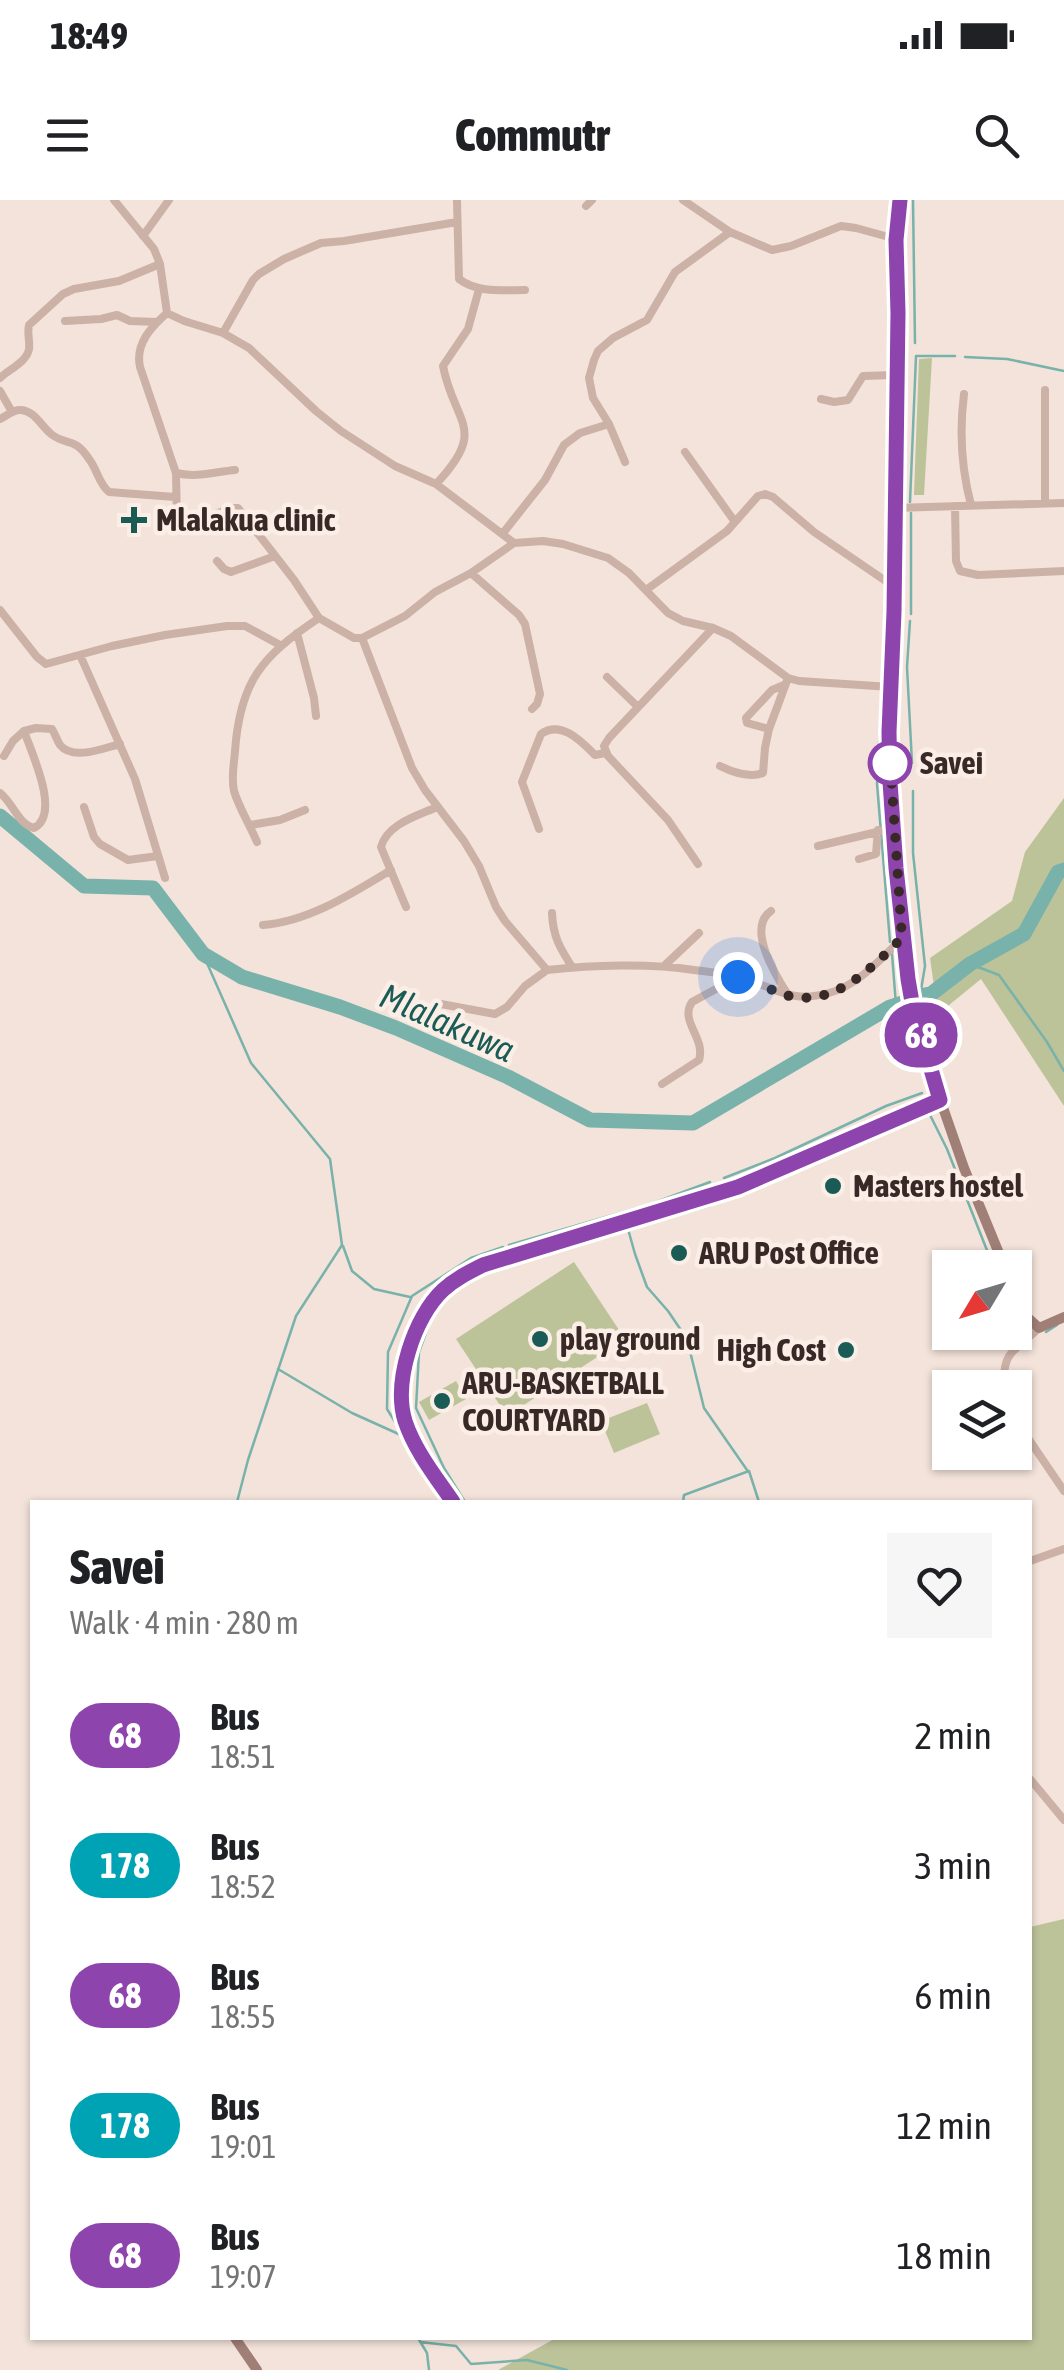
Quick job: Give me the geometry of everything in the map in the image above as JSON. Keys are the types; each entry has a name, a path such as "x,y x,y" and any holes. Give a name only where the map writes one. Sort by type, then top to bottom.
{"street":[{"path":"114,200 160,264 167,313"},
{"path":"143,236 169,200"},
{"path":"457,200 462,283 479,289 525,290"},
{"path":"684,200 730,232 777,251 841,226 896,240"},
{"path":"900,200 896,240 896,508 890,758 902,938 913,1008 940,1100 998,1250"},
{"path":"223,333 253,280 298,252 322,243 457,222"},
{"path":"624,462 590,387 590,370 598,351 613,338 642,324 675,272 730,232"},
{"path":"0,378 28,355 29,324 63,294 74,288 131,277 160,264"},
{"path":"436,484 459,458 466,431 444,366 468,328 479,289"},
{"path":"167,313 223,333 249,348 341,430 395,466 436,484 514,544"},
{"path":"167,313 142,344 138,359 176,472 175,520 181,526 238,508 319,618 354,638 362,638 395,622 435,592 471,574 514,544 543,540 608,558 630,573 668,613 712,628 750,649 786,682"},
{"path":"65,322 117,315 130,321 157,322"},
{"path":"821,399 848,400 863,376 896,375"},
{"path":"0,390 12,412"},
{"path":"1045,390 1045,503"},
{"path":"964,394 961,456 971,505"},
{"path":"0,419 20,410 28,412 53,436 75,443 89,458 105,490 175,497"},
{"path":"503,533 545,480 564,445 580,433 608,424"},
{"path":"685,452 735,522"},
{"path":"176,472 198,476 235,470"},
{"path":"646,590 728,531 758,496 765,494 893,586"},
{"path":"896,508 1064,504"},
{"path":"956,506 956,561 960,571 978,575 1064,571"},
{"path":"216,560 231,572 275,556"},
{"path":"471,574 525,624 540,694 532,710"},
{"path":"0,610 42,662 52,664 165,635 227,626 244,626 280,645"},
{"path":"257,842 234,792 236,732 244,696 253,677 280,645 319,618"},
{"path":"698,864 668,820 605,753 605,743 712,628"},
{"path":"297,633 316,716"},
{"path":"362,638 412,768 480,866 504,921 547,970"},
{"path":"80,655 141,797 165,878"},
{"path":"607,678 638,707"},
{"path":"770,729 747,723 746,718 772,690 786,682 890,686"},
{"path":"720,766 734,772 763,773 765,748 786,682"},
{"path":"4,756 24,731 36,728 52,730 62,748 72,753 120,744"},
{"path":"539,829 522,782 541,734 548,728 558,728 595,755 605,753"},
{"path":"0,793 24,824 34,828 42,824 46,800 24,731"},
{"path":"84,807 100,844 128,860 158,856"},
{"path":"406,906 381,847 382,840 405,822 437,808"},
{"path":"250,825 280,820 305,810"},
{"path":"818,846 894,828"},
{"path":"858,859 876,854 878,830"},
{"path":"263,925 302,916 391,870"},
{"path":"771,911 760,922 770,964 788,996"},
{"path":"552,913 552,930 572,967"},
{"path":"664,966 699,933"},
{"path":"441,1004 494,1014 506,1008 525,986 547,970 572,967 664,966 738,977 788,996 816,996 851,984 902,938"},
{"path":"662,1084 700,1060 701,1046 687,1014 692,1002 738,977"},
{"path":"452,1500 412,1436 402,1400 410,1344 424,1314 442,1291 483,1265 738,1187 940,1100"},
{"path":"1004,1370 1007,1356 1038,1328 1064,1317"},
{"path":"1032,1322 1038,1328"},
{"path":"1032,1444 1064,1490"},
{"path":"1032,1559 1064,1549"},
{"path":"1032,1781 1064,1820"},
{"path":"236,2340 257,2370"}],"green space":[{"path":"932,358 924,495 914,495 919,359"},
{"path":"1064,798 1064,1106 981,979 938,1014 930,958 1012,901 1025,852"},
{"name":"play ground","path":"574,1262 625,1339 507,1416 456,1339"},
{"name":"ARU-BASKETBALL COURTYARD","path":"456,1381 466,1399 429,1420 419,1402"},
{"path":"647,1403 660,1434 614,1453 601,1421"},
{"path":"1064,1919 1064,2370 498,2370 552,2340 1032,2340 1032,1927"}],"waterway":[{"path":"913,200 915,343"},
{"path":"910,502 916,356 955,356"},
{"path":"965,357 1007,359 1064,371"},
{"path":"911,513 911,614"},
{"path":"910,621 907,667 912,763"},
{"path":"883,678 886,669"},
{"path":"882,688 877,784 890,942"},
{"path":"913,791 913,853 925,966 920,996"},
{"name":"Mlalakuwa","path":"0,816 84,886 153,888 203,954 242,977 396,1028 508,1077 590,1120 693,1123 902,1003"},
{"path":"920,996 931,994 970,964 1024,934 1058,872 1064,870"},
{"path":"203,954 251,1063 330,1159 342,1245 296,1316 238,1500"},
{"path":"892,954 896,1005"},
{"path":"970,964 999,975 1064,1071"},
{"path":"724,1178 922,1093"},
{"path":"929,1113 987,1250"},
{"path":"818,1157 909,1121"},
{"path":"648,1205 710,1182"},
{"path":"660,1220 730,1196"},
{"path":"509,1245 637,1208"},
{"path":"530,1256 640,1226"},
{"path":"628,1229 647,1287 687,1339 704,1408 747,1470"},
{"path":"343,1246 352,1271 374,1289 410,1297"},
{"path":"444,1500 387,1409 388,1352 412,1296 471,1258 503,1247"},
{"path":"464,1500 416,1408 419,1352 437,1303 498,1265"},
{"path":"1046,1332 1057,1325"},
{"path":"278,1369 352,1413 403,1436"},
{"path":"683,1500 684,1495 749,1471 758,1500"},
{"path":"419,2340 427,2353 429,2370"},
{"path":"420,2342 456,2346 471,2364 527,2360 567,2370"}],"bus line":[{"name":"68","path":"452,1500 412,1436 402,1400 410,1344 424,1314 442,1291 483,1265 738,1187 940,1100 908,979 890,782 896,240 900,200"}],"place":[{"name":"Mlalakua clinic","path":"134,520"},
{"name":"Savei","path":"890,763"},
{"name":"Masters hostel","path":"833,1186"},
{"name":"ARU Post Office","path":"679,1253"},
{"name":"play ground","path":"540,1339"},
{"name":"High Cost","path":"846,1350"},
{"name":"ARU-BASKETBALL COURTYARD","path":"442,1401"}],"route":[{"path":"738,977 788,996 830,992 851,984 902,938 890,758 890,763"}]}
